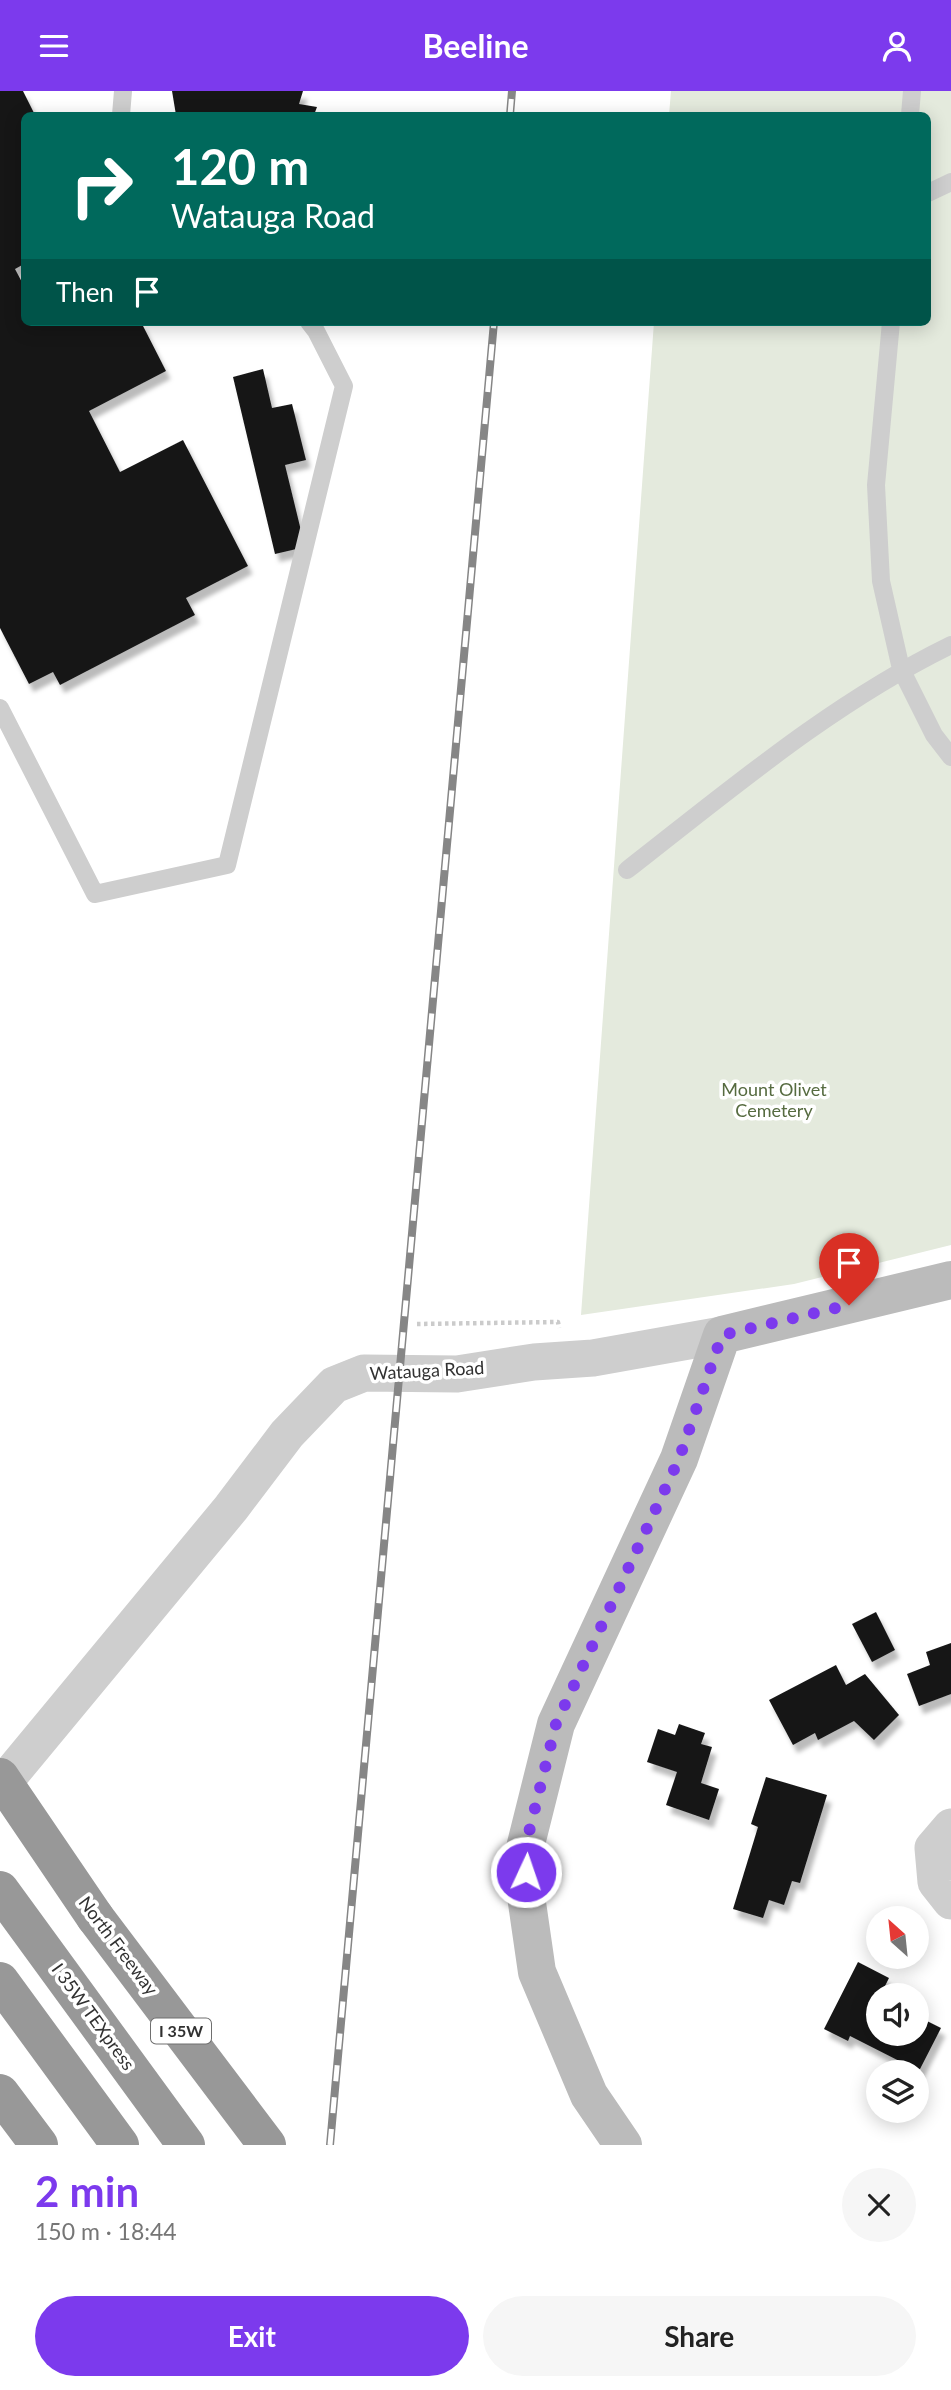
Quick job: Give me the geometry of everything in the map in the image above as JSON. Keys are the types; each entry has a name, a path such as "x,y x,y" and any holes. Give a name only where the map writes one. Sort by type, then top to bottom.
{"highway":[{"name":"North Freeway","path":"0,1777 94,1917 267,2145"},
{"name":"I 35W TEXpress","path":"0,1890 186,2145"},
{"path":"0,1981 120,2145"},
{"path":"0,2093 39,2145"}],"street":[{"name":"Watauga Road","path":"0,1787 231,1508 287,1434 334,1385 365,1373 457,1374 534,1362 593,1358 722,1335 951,1280"},
{"path":"623,2145 589,2095 537,1972 526,1896 525,1848 556,1724 679,1459 722,1335"},
{"path":"951,1827 933,1848 936,1882 951,1901"}],"lane":[{"path":"121,112 122,91"},
{"path":"910,112 912,91"},
{"path":"931,192 951,182"},
{"path":"0,708 95,894 227,865 344,386 312,326"},
{"path":"891,326 876,485 881,581 901,669 934,735 951,757"},
{"path":"627,870 793,741 901,669 951,645"}],"path":[{"path":"417,1324 558,1322 564,1360"}],"green space":[{"name":"Mount Olivet Cemetery","path":"671,91 951,91 951,1245 794,1284 581,1315 654,326 931,326 931,112 669,112"}],"building":[{"path":"0,91 23,91 34,112 21,112 21,266 15,269 21,280 21,326 143,326 166,371 89,411 120,472 183,440 248,566 186,598 195,615 60,685 53,672 29,684 0,628"},
{"path":"172,91 303,91 299,104 317,107 315,112 176,112"},
{"path":"263,369 272,408 292,404 306,460 285,465 305,547 275,554 233,377"},
{"path":"876,1612 895,1650 872,1662 852,1624"},
{"path":"951,1643 951,1694 919,1706 907,1674 930,1665 926,1652"},
{"path":"836,1665 846,1685 865,1674 899,1715 874,1740 854,1721 818,1740 815,1733 793,1745 769,1700"},
{"path":"679,1724 705,1733 701,1744 712,1747 701,1783 719,1789 709,1820 666,1805 677,1772 647,1762 658,1729 675,1735"},
{"path":"766,1777 827,1795 800,1883 792,1881 784,1905 769,1900 763,1918 733,1909 758,1827 751,1824"},
{"path":"858,1962 866,1966 866,1969 889,1978 886,1983 866,1983 866,2044 850,2036 848,2041 824,2029"},
{"path":"929,2022 941,2028 925,2060 897,2060 870,2046 929,2046"}],"railway":[{"path":"510,112 512,91"},
{"path":"330,2145 494,326"}],"route":[{"path":"526,1872 525,1848 556,1724 679,1459 722,1335 849,1305"}]}
